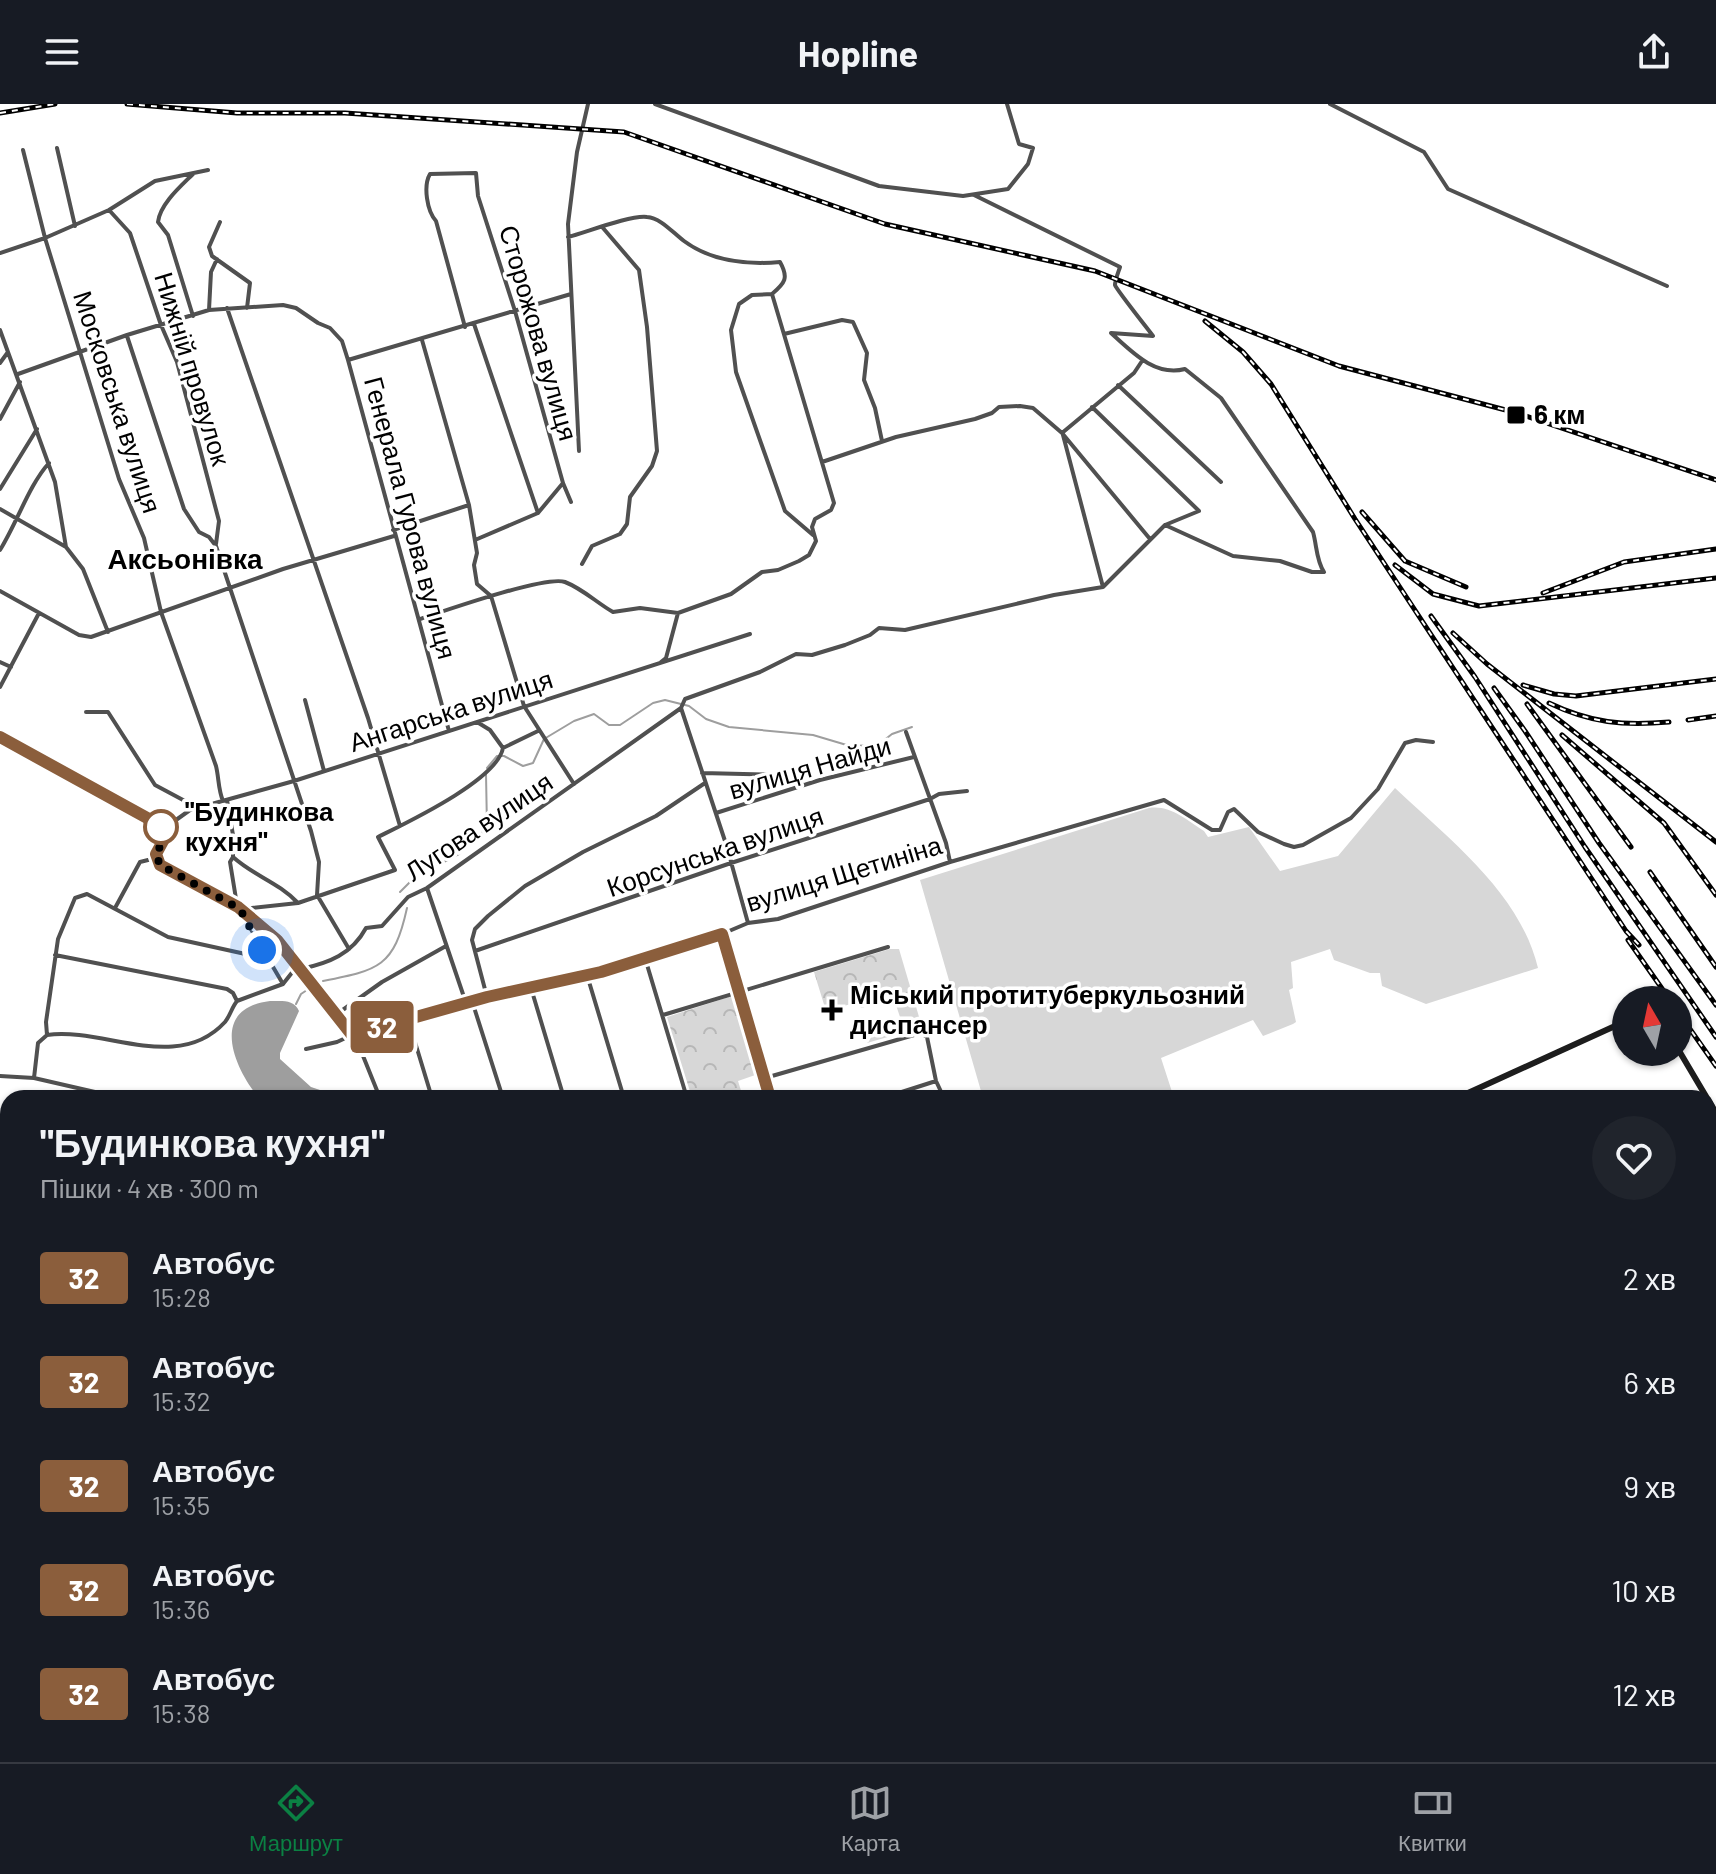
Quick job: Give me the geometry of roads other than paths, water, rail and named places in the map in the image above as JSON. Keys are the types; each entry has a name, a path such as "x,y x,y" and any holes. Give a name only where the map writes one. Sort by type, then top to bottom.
{"street":[{"path":"579,451 568,237 569,203 588,104"},
{"path":"655,104 879,186 974,195 1008,189 1028,164 1033,148 1019,144 1007,104"},
{"path":"1330,104 1424,152 1448,189 1667,286"},
{"path":"57,148 75,226"},
{"name":"Московська вулиця","path":"23,150 45,238 119,479 144,538 161,612 216,766 218,790 225,800 233,835 233,857 230,862 239,908 283,984"},
{"path":"0,253 75,226 109,210 155,181 208,170"},
{"path":"193,316 168,235 158,222 170,199 195,172"},
{"name":"Сторожова вулиця","path":"465,327 436,221 429,209 426,183 430,174 476,173 478,196 571,502"},
{"path":"974,195 1120,267 1114,283 1120,297 1128,301 1153,336 1111,333 1142,361 1170,373 1185,369 1221,398 1313,532 1318,563 1324,572 1312,572 1280,561 1233,556 1165,525"},
{"name":"Нижній провулок","path":"109,210 130,233 177,362 219,521 216,546"},
{"path":"568,237 648,217 686,243 715,257 751,264 780,262 786,276 784,284 772,294 752,295 739,304 731,330 736,372 785,511 814,536"},
{"path":"220,222 209,247 212,256 250,283 247,308"},
{"path":"582,564 592,546 620,534 627,524 630,497 652,466 657,451 639,270 603,228"},
{"path":"209,310 211,272 217,259"},
{"path":"348,360 571,294"},
{"path":"419,620 491,596 558,581 613,612 640,608 678,613 731,594 762,572 778,570 809,555 816,541 812,527 815,519 831,510 834,503 772,294"},
{"name":"Генерала Гурова вулиця","path":"18,374 209,310 283,305 296,308 330,328 338,335 348,360 449,731"},
{"path":"227,308 314,560 400,826"},
{"path":"784,334 842,320 853,322 867,353 864,380 875,408 882,441"},
{"path":"474,324 538,513"},
{"path":"0,330 49,463 60,505 66,547"},
{"path":"127,335 184,509 199,532 209,537 216,546 319,862 317,895 349,949"},
{"path":"422,340 469,505 475,540 477,584 491,596 524,706 574,784"},
{"path":"0,363 8,352"},
{"path":"1062,433 1134,373 1142,361"},
{"path":"0,419 20,382"},
{"path":"1118,385 1221,482"},
{"path":"822,462 882,441 975,419 999,407 1033,408 1062,433 1150,539"},
{"path":"748,923 681,708 685,699 760,672 796,654 812,655 845,645 879,628 905,630 1054,595 1103,587 1165,525 1199,511 1092,407"},
{"path":"0,489 37,429"},
{"path":"1062,433 1103,587"},
{"path":"0,550 19,519 38,476 49,463"},
{"path":"475,540 538,513 563,483"},
{"path":"0,591 79,635 91,637 469,505"},
{"path":"0,509 66,547 83,569 108,632"},
{"path":"0,687 39,613"},
{"path":"656,666 666,658 678,613"},
{"name":"Ангарська вулиця","path":"169,830 183,813 294,781 750,634"},
{"path":"0,662 11,667"},
{"path":"305,700 324,771"},
{"name":"Лугова вулиця","path":"300,967 325,964 349,949 360,941 366,928 382,926 408,897 427,888 681,708"},
{"path":"86,712 108,712 155,785 199,808"},
{"path":"477,722 490,730 502,753"},
{"path":"239,908 298,903 395,870 378,837 483,776 502,753 538,731"},
{"path":"906,732 950,862"},
{"path":"0,737 169,830 157,850 156,858 166,869 239,908 273,936 354,1035 377,1090"},
{"name":"вулиця Щетиніна","path":"354,1035 487,997 587,975 722,934 748,923 778,919 950,862 1164,800 1212,830 1220,830 1228,812 1234,809 1258,832 1294,847 1303,845 1351,818 1378,789 1405,743 1416,740 1433,742"},
{"name":"вулиця Найди","path":"716,813 803,785 914,757"},
{"path":"702,773 791,775 803,785"},
{"path":"487,997 472,940 475,929 516,892 583,852 656,816 705,783"},
{"name":"Корсунська вулиця","path":"475,951 939,794 967,791"},
{"path":"233,857 248,871 271,881 298,903"},
{"path":"115,908 140,862 156,858"},
{"path":"427,888 500,1090"},
{"path":"47,1035 46,1022 58,939 75,898 87,894 168,937 250,955 257,955 273,936"},
{"path":"722,934 768,1090"},
{"path":"336,1015 394,974 446,946"},
{"path":"663,1015 888,947"},
{"path":"55,955 227,989 237,1001"},
{"path":"645,958 685,1090"},
{"path":"34,1078 38,1043 47,1035 60,1033 120,1043 182,1047 222,1024 237,1001 283,984 300,967"},
{"path":"587,975 622,1090"},
{"path":"531,988 562,1090"},
{"path":"408,1019 430,1090"},
{"path":"1475,1090 1612,1027"},
{"path":"765,1078 921,1033 927,1037 940,1090"},
{"path":"306,1049 354,1035"},
{"path":"1688,1066 1703,1090"},
{"path":"0,1076 34,1078 86,1090"},
{"path":"908,1090 936,1081"}],"waterway":[{"path":"487,768 497,756 504,756 523,766 533,763 544,739 574,721 594,714 609,725 620,725 653,703 665,700 689,706 706,719 729,727 813,735 850,746 878,745 892,734 912,727"},
{"path":"400,892 417,871 459,854 487,828 486,774"},
{"path":"323,981 371,969 381,962 396,943 407,908"},
{"path":"296,1004 307,990"}],"railway":[{"path":"0,113 55,104"},
{"path":"127,104 237,113 345,113 624,132 885,224 1095,271 1339,366 1517,413 1716,480"},
{"path":"1205,321 1243,352 1271,384 1355,519 1626,931 1639,945"},
{"path":"1362,512 1405,561 1466,587"},
{"path":"1543,593 1624,562 1716,549"},
{"path":"1395,565 1433,594 1479,606 1716,578"},
{"path":"1431,616 1716,1037"},
{"path":"1453,633 1487,664 1716,842"},
{"path":"1523,685 1554,694 1576,696 1716,679"},
{"path":"1494,688 1599,843 1716,1005"},
{"path":"1549,703 1608,722 1669,722"},
{"path":"1527,704 1631,847"},
{"path":"1688,720 1716,716"},
{"path":"1562,735 1664,823 1716,895"},
{"path":"1650,872 1716,967"},
{"path":"1628,940 1660,986"},
{"path":"1692,1032 1716,1066"}],"place":[{"name":"6 км","path":"1516,415"},
{"name":"\"Будинкова кухня\"","path":"161,827"},
{"name":"Міський протитуберкульозний диспансер","path":"832,1010"}],"district":[{"name":"Аксьонівка","path":"185,559"}]}
